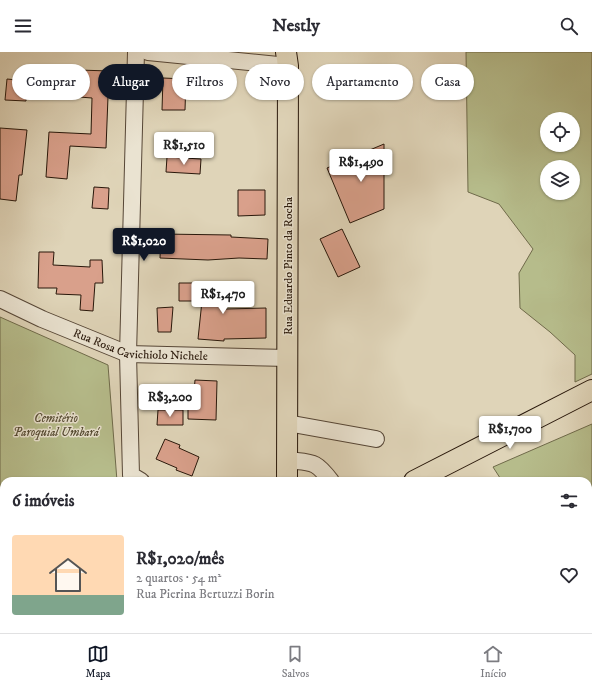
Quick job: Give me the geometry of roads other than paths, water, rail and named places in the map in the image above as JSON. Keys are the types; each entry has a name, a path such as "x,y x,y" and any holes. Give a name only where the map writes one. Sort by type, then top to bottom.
{"main road":[{"name":"Rua Eduardo Pinto da Rocha","path":"287,59 287,477"},
{"path":"422,477 592,390"}],"street":[{"path":"134,477 131,475 128,354 136,52"},
{"path":"148,52 287,59"},
{"name":"Rua Rosa Cavichiolo Nichele","path":"0,299 42,319 128,354 288,358"},
{"path":"287,423 376,439"},
{"path":"287,460 312,463 321,468 328,477"}],"park label":[{"name":"Cemitério Paroquial Umbará","path":"56,425"}]}
